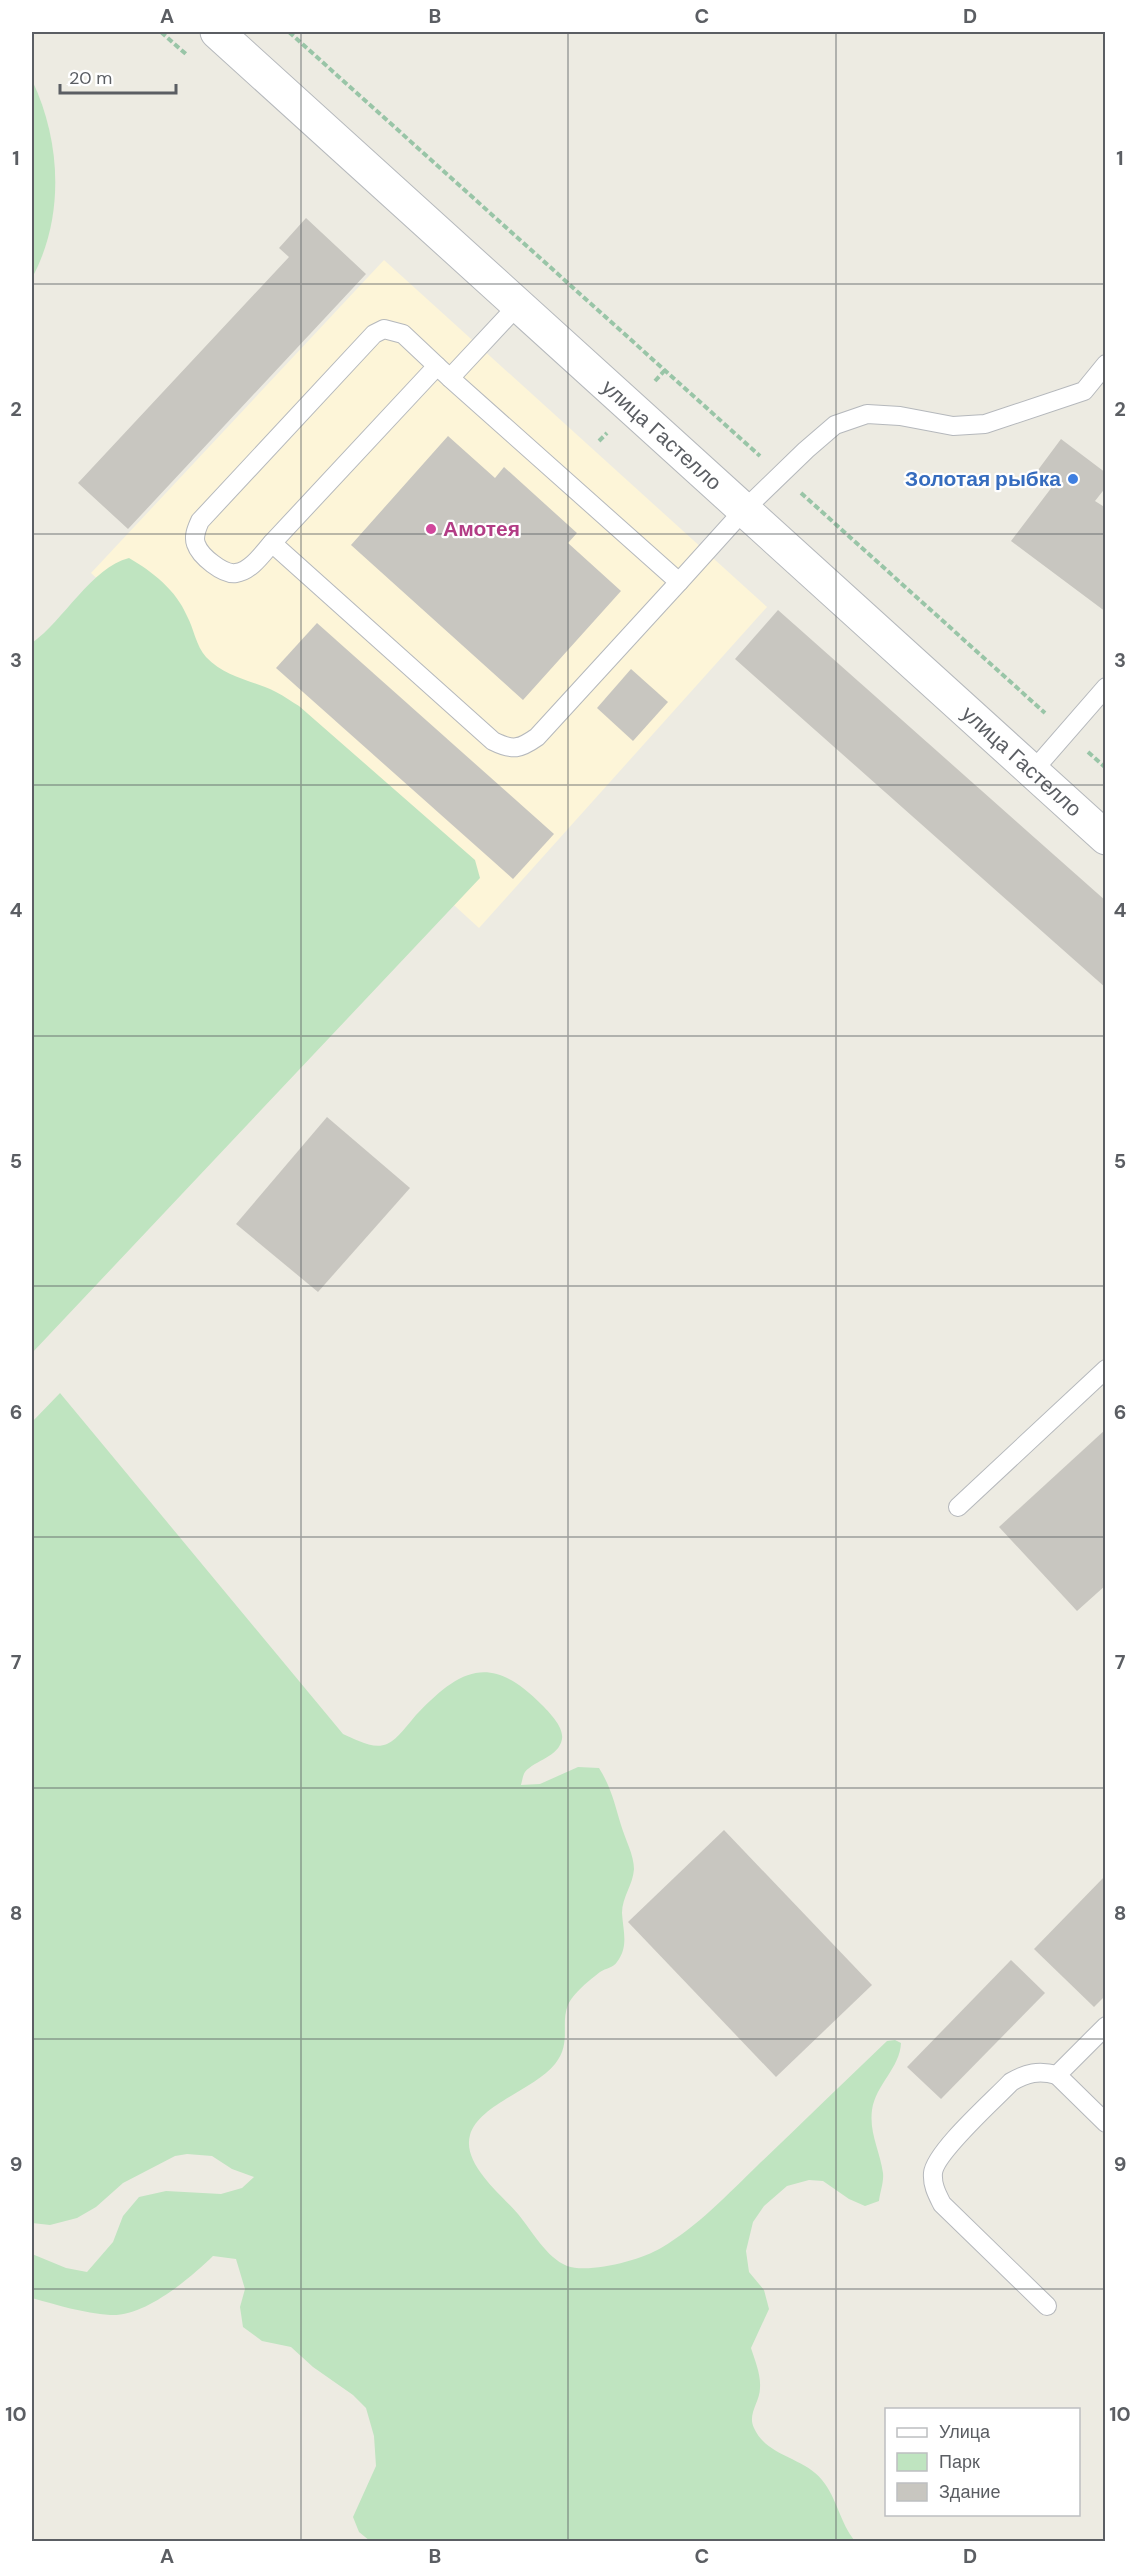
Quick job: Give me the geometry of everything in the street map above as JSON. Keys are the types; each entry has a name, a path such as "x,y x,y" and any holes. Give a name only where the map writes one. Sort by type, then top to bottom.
{"street":[{"name":"улица Гастелло","path":"217,32 1106,838"}],"lane":[{"path":"519,304 444,372 248,569 236,574 224,572 202,553 196,543 195,532 200,521 374,334 384,329 403,334 444,372 679,582"},
{"path":"272,543 494,741 508,748 525,746 537,737 744,510 835,425 867,414 900,416 953,426 985,424 1084,391 1106,364"},
{"path":"1032,772 1106,687"},
{"path":"958,1507 1106,1369"},
{"path":"1057,2075 1106,2026"},
{"path":"1047,2306 942,2204 934,2190 933,2172 940,2155 1011,2082 1025,2074 1041,2071 1057,2075 1106,2123"}],"path":[{"path":"289,32 1067,733"}],"shaded area":[{"path":"384,260 767,607 479,928 91,573"}],"green space":[{"path":"32,80 49,128 55,179 50,230 43,254 32,278"},
{"path":"129,558 147,569 177,598 206,657 222,670 276,692 299,706 475,860 480,878 32,1353 32,643 102,572"},
{"path":"60,1393 343,1734 370,1745 387,1744 448,1686 462,1677 477,1673 492,1673 507,1678 524,1689 552,1716 561,1730 560,1745 552,1754 525,1772 521,1785 540,1784 578,1767 599,1768 612,1796 634,1864 633,1875 622,1907 624,1938 621,1956 615,1964 591,1979 570,2000 565,2019 563,2049 555,2064 534,2082 484,2114 475,2124 470,2135 469,2146 477,2167 485,2178 518,2214 546,2250 559,2262 577,2268 601,2267 652,2253 674,2240 724,2198 887,2041 895,2040 901,2043 897,2060 878,2092 872,2110 873,2134 883,2173 879,2201 865,2206 849,2199 823,2181 809,2180 787,2186 764,2206 753,2222 746,2251 749,2272 764,2290 769,2309 751,2348 760,2383 752,2423 760,2438 768,2445 806,2466 822,2480 855,2541 370,2541 359,2532 353,2517 376,2466 374,2436 366,2408 353,2395 313,2367 291,2347 262,2341 243,2327 240,2307 245,2289 236,2259 213,2256 166,2295 137,2310 123,2314 90,2312 32,2298 32,2254 66,2268 87,2272 113,2242 123,2216 139,2197 166,2191 221,2194 242,2188 254,2177 232,2169 212,2156 187,2154 175,2156 123,2183 96,2207 77,2218 50,2225 32,2223 32,1422"}],"building":[{"path":"306,218 366,274 128,529 78,483 289,257 279,248"},
{"path":"448,436 495,478 504,467 577,533 568,543 621,591 523,700 351,545"},
{"path":"1061,439 1106,473 1106,487 1095,501 1106,508 1106,612 1011,541 1052,487 1035,474"},
{"path":"778,610 1106,901 1106,988 735,659"},
{"path":"317,623 554,834 513,879 276,668"},
{"path":"631,669 668,702 633,741 597,708"},
{"path":"327,1117 410,1188 318,1292 236,1224"},
{"path":"1106,1429 1106,1585 1077,1611 999,1527"},
{"path":"724,1830 872,1985 776,2077 628,1922"},
{"path":"1106,1875 1106,1995 1094,2007 1034,1949"},
{"path":"1011,1960 1045,1993 941,2099 907,2067"}],"place":[{"name":"Золотая рыбка","path":"1073,479"},
{"name":"Амотея","path":"431,529"}]}
